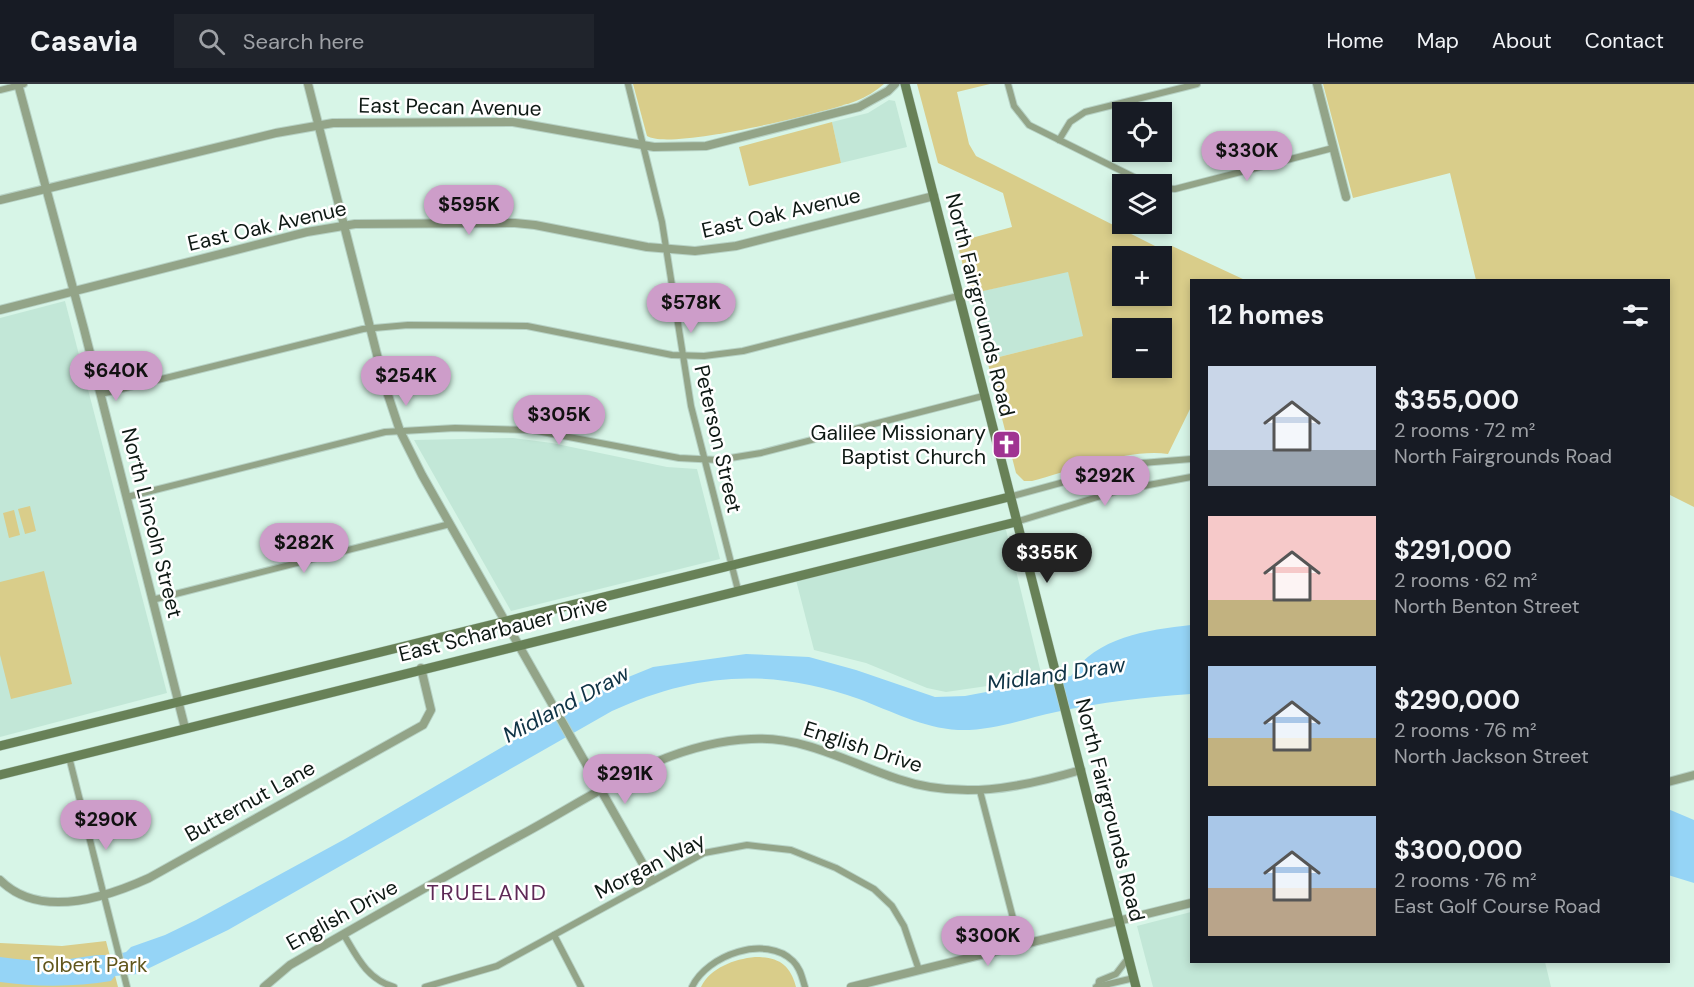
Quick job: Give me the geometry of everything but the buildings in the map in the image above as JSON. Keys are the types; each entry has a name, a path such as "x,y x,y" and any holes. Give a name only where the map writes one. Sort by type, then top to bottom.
{"main road":[{"name":"North Fairgrounds Road","path":"905,84 983,396 1135,982"},
{"name":"East Scharbauer Drive","path":"0,746 178,700 1009,497"},
{"name":"East Scharbauer Drive","path":"0,775 421,668 1016,522"}],"street":[{"path":"0,90 20,84"},
{"name":"North Lincoln Street","path":"20,84 101,394 184,728"},
{"path":"308,84 385,386 400,430 450,524 556,709 573,745 601,789 652,880"},
{"name":"Peterson Street","path":"628,84 644,145 666,250 682,356 705,460 738,590"},
{"name":"East Pecan Avenue","path":"0,200 319,125 403,122 523,123 644,145 688,148 734,139 859,107 888,91 895,84"},
{"path":"1008,84 1013,103 1024,121 1128,174"},
{"path":"1059,140 1070,122 1085,112 1197,84"},
{"path":"1317,84 1346,197"},
{"path":"1172,189 1333,148"},
{"name":"East Oak Avenue","path":"0,310 307,232 344,225 524,224 666,250 695,251 729,247 934,196"},
{"path":"101,394 370,328 408,325 527,326 682,356 704,356 743,351 958,296"},
{"path":"127,497 359,438 400,430 455,428 532,430 656,454 705,460 761,453 983,396"},
{"path":"1009,497 1130,465 1190,459"},
{"path":"1016,522 1117,491 1190,477"},
{"path":"152,600 450,524"},
{"name":"Butternut Lane","path":"0,880 14,892 39,901 66,901 104,894 149,878 423,725 431,710 421,668"},
{"name":"English Drive","path":"264,987 279,972 601,789 656,760 713,742 753,739 808,745 915,784 980,791 1031,783 1081,770"},
{"path":"69,757 127,987"},
{"path":"1670,781 1694,775"},
{"path":"980,791 1020,945"},
{"name":"Morgan Way","path":"425,987 490,969 688,861 722,848 756,845 799,852 862,881 884,898 896,912 908,934 919,970"},
{"path":"851,987 1190,903"},
{"path":"344,934 361,964 374,978 394,987"},
{"path":"554,935 580,987"},
{"path":"692,987 700,974 719,959 753,950 781,953 792,959 798,967 805,987"},
{"path":"1129,957 1116,974 1099,981 1097,987 1135,982"}],"shaded area":[{"path":"889,100 895,101 907,147 841,163 832,122 868,113"},
{"path":"1068,271 1084,336 987,360 970,294"},
{"path":"65,301 167,693 0,737 0,318"},
{"path":"513,438 552,443 667,467 697,469 720,559 511,611 414,440"},
{"path":"1001,528 1006,530 1041,673 1008,683 946,692 927,688 866,663 814,650 796,580"},
{"path":"1190,912 1190,963 1545,963 1551,987 1153,987 1137,926"}],"green space":[{"path":"633,84 884,84 871,94 856,101 814,113 716,134 661,139 647,136"},
{"path":"917,84 990,84 957,92 969,144 976,156 1112,224 1112,234 1131,234 1155,246 1112,246 1112,306 1172,306 1172,246 1243,279 1190,279 1190,409 1168,454 1136,454 1118,457 1032,481 1024,481 1016,473 987,360 1083,336 1068,272 970,294 957,242 1012,227 1003,193 938,163"},
{"path":"1323,84 1694,84 1694,507 1670,495 1670,279 1476,279 1450,173 1353,198"},
{"path":"832,122 841,163 749,186 739,147"},
{"path":"30,506 36,531 25,534 18,509"},
{"path":"14,510 20,535 9,538 3,513"},
{"path":"44,571 72,684 11,699 0,655 0,582"},
{"name":"Tolbert Park","path":"106,941 118,987 0,987 0,943 62,946"},
{"path":"755,957 770,958 782,963 790,973 796,987 701,987 710,975 724,966"}],"water":[{"path":"1190,625 1190,694 1090,705 983,729 958,730 932,726 859,699 795,682 734,679 674,688 612,711 228,930 137,974 115,976 111,981 70,985 0,982 0,957 48,961 97,955 110,956 126,952 131,947 165,935 345,839 569,708 621,680 653,667 746,654 809,657 856,670 935,697 965,696 1071,676 1094,652 1108,644 1157,630"},
{"path":"1670,810 1694,820 1694,883 1670,876"}],"place":[{"name":"Galilee Missionary Baptist Church","path":"1007,445"}],"district":[{"name":"TRUELAND","path":"487,892"}],"water label":[{"name":"Midland Draw","path":"1056,674"},
{"name":"Midland Draw","path":"566,704"}]}
